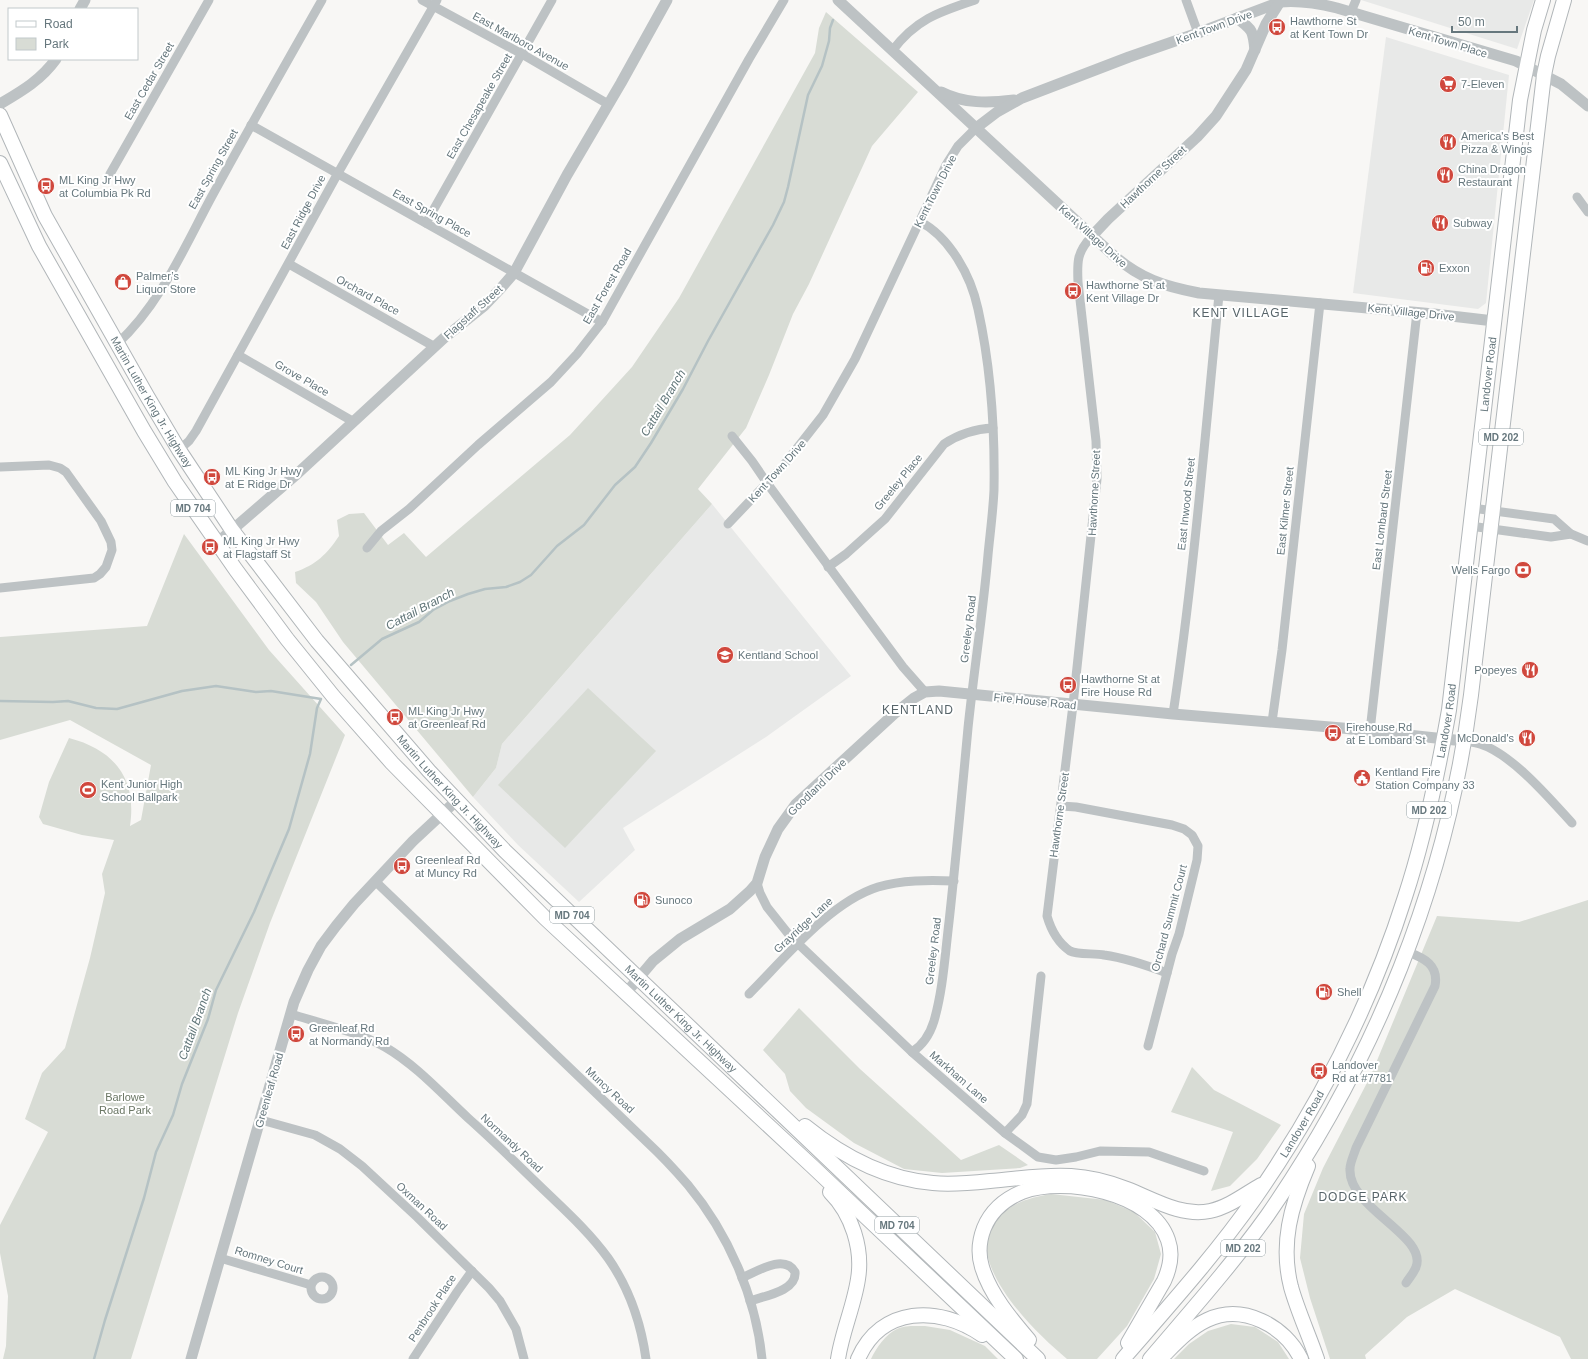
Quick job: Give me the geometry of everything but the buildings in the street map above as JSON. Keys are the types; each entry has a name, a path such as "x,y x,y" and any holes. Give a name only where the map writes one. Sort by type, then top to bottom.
{"main road":[{"name":"Landover Road","path":"1123,1359 1217,1248 1266,1181 1297,1133 1335,1064 1359,1015 1404,903 1431,802 1444,738 1451,693 1518,113 1526,66 1542,0"},
{"name":"Landover Road","path":"1150,1359 1249,1240 1294,1176 1324,1127 1365,1050 1390,996 1408,952 1421,913 1442,844 1464,741 1491,529 1544,75 1564,0"},
{"name":"Martin Luther King Jr. Highway","path":"0,115 45,216 179,450 232,530 317,641 456,801 505,851 1038,1359"},
{"name":"Martin Luther King Jr. Highway","path":"0,163 39,246 144,431 175,482 217,543 287,639 333,696 392,764 545,918 769,1128 812,1166 1015,1359"},
{"path":"1388,944 1408,952"},
{"path":"757,1090 822,1139 856,1160 889,1174 918,1181 944,1184 1056,1176 1084,1178 1118,1185 1179,1210 1202,1212 1223,1207 1266,1181"},
{"path":"1317,1359 1291,1288 1287,1266 1286,1244 1289,1220 1296,1197 1324,1127"},
{"path":"769,1128 808,1171 833,1195 848,1217 854,1233 859,1256 858,1278 838,1359"},
{"path":"1045,1359 1007,1311 989,1285 982,1266 980,1245 983,1231 988,1219 1004,1202 1017,1194 1031,1190 1067,1186 1098,1190 1133,1203 1144,1210 1156,1221 1161,1227 1168,1241 1171,1257 1168,1273 1118,1359"},
{"path":"858,1359 871,1338 885,1326 901,1318 920,1315 940,1317 959,1322 977,1332 1015,1359"},
{"path":"1159,1359 1188,1333 1207,1320 1220,1316 1235,1315 1258,1319 1272,1326 1290,1342 1301,1359"}],"street":[{"name":"East Cedar Street","path":"110,174 209,0"},
{"name":"East Spring Street","path":"117,344 129,332 156,299 251,125 322,0"},
{"name":"East Marlboro Avenue","path":"422,0 435,3 608,104"},
{"name":"East Chesapeake Street","path":"426,223 552,0"},
{"name":"Flagstaff Street","path":"217,543 298,473 435,347 484,306 514,273 567,175 666,0"},
{"name":"East Forest Road","path":"367,548 381,531 409,509 478,445 551,382 581,349 602,322 745,66 784,0"},
{"name":"Kent Village Drive","path":"838,0 1092,236 1125,265 1142,276 1176,288 1219,295 1417,312 1494,321"},
{"path":"892,51 911,29 925,19 942,11 975,0"},
{"path":"1186,0 1198,33"},
{"path":"1351,12 1356,0"},
{"name":"Kent Town Drive","path":"728,524 783,466 823,415 840,387 870,328 946,165 958,146 976,128 997,112 1022,98 1280,1 1307,1 1351,12"},
{"name":"Hawthorne Street","path":"1167,973 1142,964 1104,955 1072,952 1058,940 1050,928 1046,916 1073,705 1094,514 1097,457 1078,282 1078,262 1080,252 1085,243 1108,219 1197,137 1216,116 1246,70 1266,24 1280,1"},
{"name":"East Ridge Drive","path":"179,450 189,442 193,436 338,173 435,3"},
{"name":"Kent Town Place","path":"1351,12 1511,60 1561,84 1588,106"},
{"path":"1237,18 1248,26 1253,33 1255,51"},
{"path":"0,104 34,83 46,72 55,60"},
{"path":"929,85 949,96 975,102 990,102 1022,98"},
{"name":"East Spring Place","path":"251,125 602,322"},
{"path":"1577,197 1588,212"},
{"name":"Greeley Road","path":"912,1052 925,1041 934,1022 941,984 954,881 971,695 994,494 992,428 978,306 970,283 952,251 935,231 919,221"},
{"name":"Orchard Place","path":"289,264 435,347"},
{"name":"East Inwood Street","path":"1172,714 1183,650 1190,589 1219,295"},
{"name":"East Kilmer Street","path":"1272,722 1284,634 1320,303"},
{"name":"East Lombard Street","path":"1370,731 1417,312"},
{"name":"Grove Place","path":"238,355 354,422"},
{"name":"Greeley Place","path":"828,567 846,554 885,519 944,444 967,432 992,428"},
{"path":"732,436 752,460 766,483 828,567 908,673 925,692"},
{"path":"0,467 35,464 54,466 66,472 90,504 109,536 112,546 106,566 98,576 90,579 0,588"},
{"path":"1472,508 1554,519 1571,534 1588,541"},
{"path":"1470,526 1551,537 1571,534"},
{"name":"Fire House Road","path":"925,692 938,691 1464,741"},
{"name":"Goodland Drive","path":"626,993 653,961 680,939 730,909 750,891 757,883 770,844 781,824 796,804 894,714 914,698 925,692"},
{"path":"1464,741 1480,744 1490,748 1509,761 1532,781 1572,823"},
{"name":"Greenleaf Road","path":"191,1359 292,1014 294,1002 308,970 321,946 354,904 456,801"},
{"name":"Orchard Summit Court","path":"1061,806 1076,807 1172,825 1192,835 1198,846 1197,860 1179,934 1148,1046"},
{"name":"Muncy Road","path":"376,881 673,1168 689,1186 719,1229 742,1278 750,1300 759,1336 762,1359"},
{"name":"Grayridge Lane","path":"750,994 798,944 837,909 855,897 877,887 912,881 954,881"},
{"name":"Markham Lane","path":"757,883 760,892 772,913 798,944 912,1052 1005,1133 1038,1157 1056,1160 1100,1151 1149,1152 1204,1171"},
{"path":"1406,1283 1416,1268 1418,1262 1413,1247 1358,1194 1351,1178 1350,1169 1356,1148 1435,986 1436,974 1431,965 1424,959 1408,952"},
{"path":"1005,1133 1022,1115 1027,1104 1041,976"},
{"name":"Normandy Road","path":"292,1014 358,1036 394,1052 437,1090 565,1210 593,1239 608,1259 623,1284 639,1322 646,1359"},
{"name":"Oxman Road","path":"261,1120 315,1135 340,1149 362,1166 418,1217 497,1297 510,1318 519,1339 524,1359"},
{"name":"Romney Court","path":"220,1258 311,1285"},
{"path":"742,1278 780,1263 788,1264 795,1272 794,1279 789,1286 750,1300"},
{"name":"Penbrook Place","path":"413,1359 456,1292 472,1271"}],"shaded area":[{"path":"1361,0 1534,0 1517,49"},
{"path":"1386,37 1509,75 1486,303 1478,309 1353,293"},
{"path":"712,504 851,676 766,737 623,828 635,850 579,902 518,845 473,797 496,768 502,744"}],"green space":[{"path":"826,12 918,92 872,146 809,284 793,314 746,428 698,489 712,504 502,744 496,768 473,797 343,642 316,602 296,583 295,572 315,562 330,548 339,536 337,520 349,514 364,513 388,545 404,533 426,557 570,435 632,367 679,298 815,53 819,28"},
{"name":"Barlowe Road Park","path":"184,534 269,650 345,735 270,923 238,1013 131,1359 3,1359 6,1346 8,1296 0,1253 0,1225 48,1132 25,1119 42,1073 65,1048 90,958 105,893 102,874 114,840 82,835 43,824 39,817 49,782 69,738 85,743 99,750 119,769 126,781 130,794 130,826 141,820 151,765 70,720 0,740 0,637 147,626"},
{"path":"588,688 656,751 565,848 498,785"},
{"path":"1588,900 1588,1359 1571,1359 1560,1337 1455,1289 1407,1317 1365,1355 1366,1359 1330,1359 1310,1298 1300,1258 1304,1214 1323,1168 1371,1075 1437,916 1519,922"},
{"path":"799,1008 860,1069 961,1160 999,1145 1028,1165 1020,1168 942,1173 904,1169 854,1143 806,1108 790,1091 785,1074 763,1050"},
{"path":"1192,1067 1214,1090 1281,1125 1257,1159 1230,1186 1211,1191 1233,1132 1171,1112"},
{"path":"1051,1194 1106,1200 1134,1212 1155,1232 1161,1254 1154,1279 1127,1326 1097,1359 1067,1359 1043,1338 1019,1311 998,1282 991,1267 987,1253 987,1242 994,1224 1005,1211 1012,1206 1035,1197"},
{"path":"1231,1324 1255,1327 1278,1342 1289,1359 1174,1359 1189,1344 1208,1331"},
{"path":"925,1326 950,1330 985,1346 998,1359 871,1359 882,1342 893,1331 903,1327"}],"waterway":[{"name":"Cattail Branch","path":"351,665 382,639 419,622 433,610 450,601 485,589 506,587 520,582 531,575 557,546 584,525 615,485 635,467 683,389 773,225 784,202 808,95 822,66 833,20"},
{"name":"Cattail Branch","path":"0,701 68,701 96,708 117,709 182,691 216,686 256,692 271,691 321,699 317,708 310,754 289,829 254,912 216,990 208,1019 182,1084 173,1115 156,1152 144,1198 94,1359"}],"place":[{"name":"Hawthorne St at Kent Town Dr","path":"1277,27"},
{"name":"7-Eleven","path":"1448,84"},
{"name":"America's Best Pizza & Wings","path":"1448,142"},
{"name":"China Dragon Restaurant","path":"1445,175"},
{"name":"ML King Jr Hwy at Columbia Pk Rd","path":"46,186"},
{"name":"Subway","path":"1440,223"},
{"name":"Exxon","path":"1426,268"},
{"name":"Palmer’s Liquor Store","path":"123,282"},
{"name":"Hawthorne St at Kent Village Dr","path":"1073,291"},
{"name":"ML King Jr Hwy at E Ridge Dr","path":"212,477"},
{"name":"ML King Jr Hwy at Flagstaff St","path":"210,547"},
{"name":"Wells Fargo","path":"1523,570"},
{"name":"Kentland School","path":"725,655"},
{"name":"Popeyes","path":"1530,670"},
{"name":"Hawthorne St at Fire House Rd","path":"1068,685"},
{"name":"ML King Jr Hwy at Greenleaf Rd","path":"395,717"},
{"name":"Firehouse Rd at E Lombard St","path":"1333,733"},
{"name":"McDonald's","path":"1527,738"},
{"name":"Kentland Fire Station Company 33","path":"1362,778"},
{"name":"Kent Junior High School Ballpark","path":"88,790"},
{"name":"Greenleaf Rd at Muncy Rd","path":"402,866"},
{"name":"Sunoco","path":"642,900"},
{"name":"Shell","path":"1324,992"},
{"name":"Greenleaf Rd at Normandy Rd","path":"296,1034"},
{"name":"Landover Rd at #7781","path":"1319,1071"}],"district":[{"name":"KENT VILLAGE","path":"1241,313"},
{"name":"KENTLAND","path":"918,710"},
{"name":"DODGE PARK","path":"1363,1197"}]}
